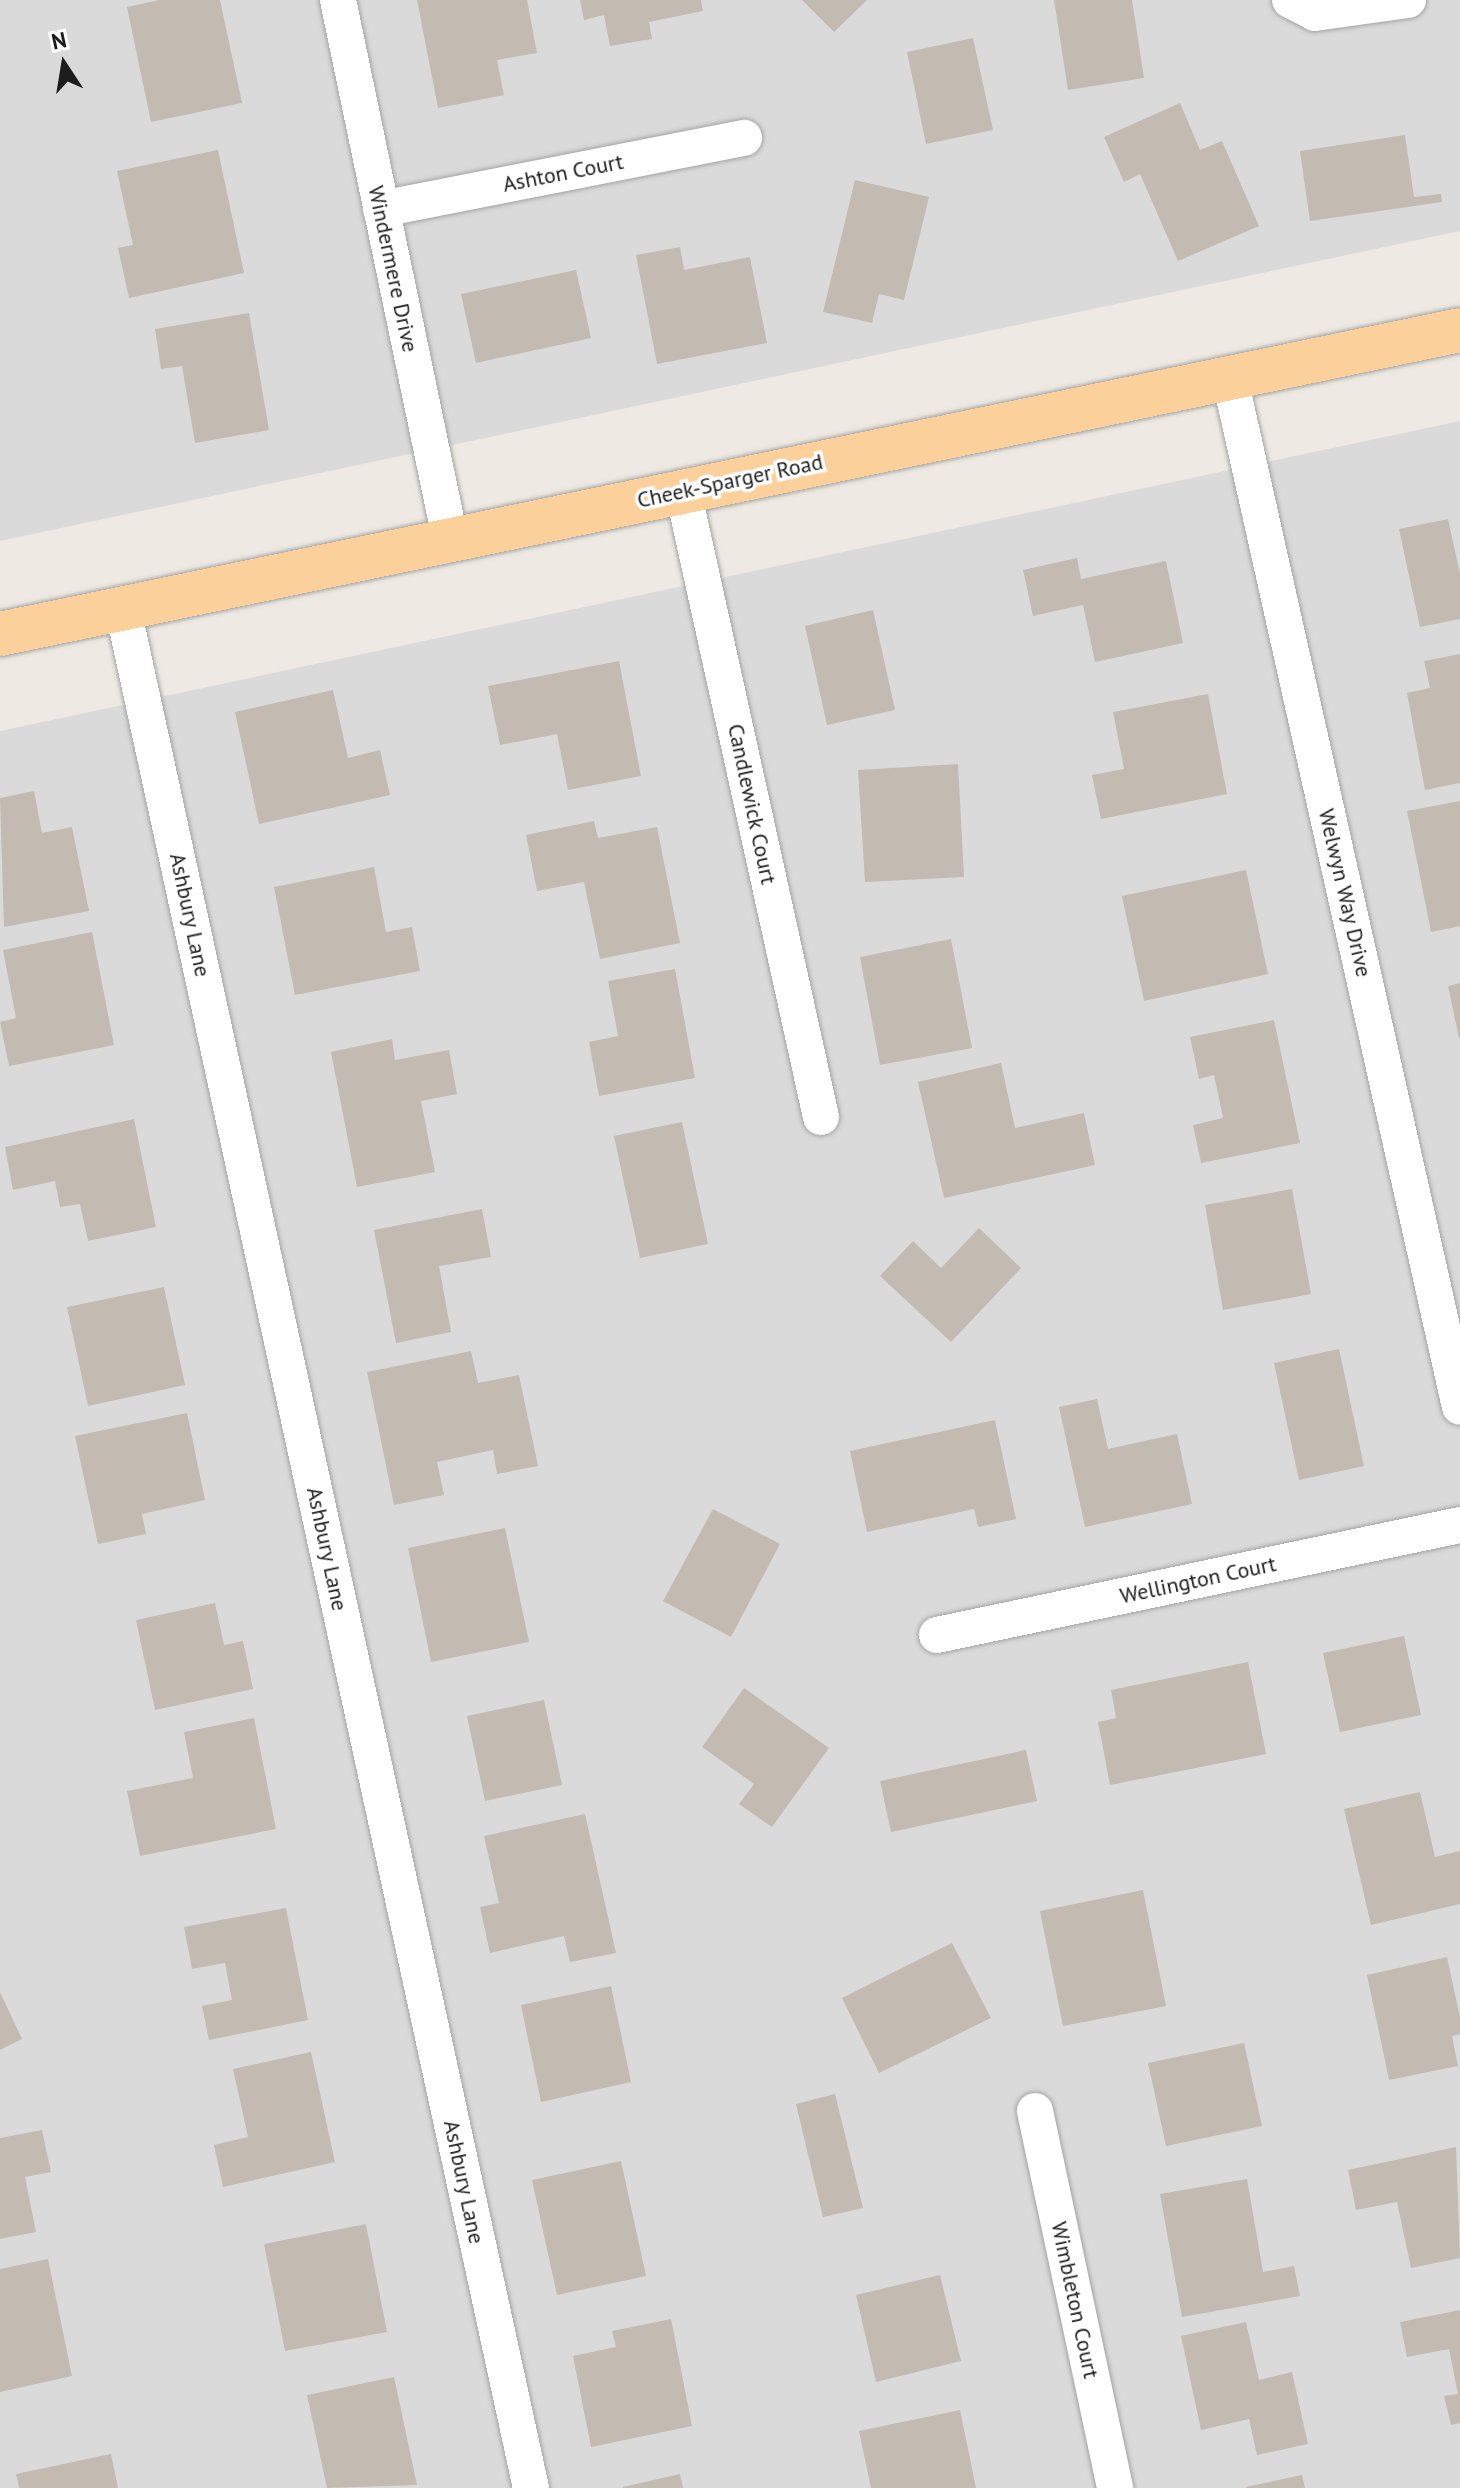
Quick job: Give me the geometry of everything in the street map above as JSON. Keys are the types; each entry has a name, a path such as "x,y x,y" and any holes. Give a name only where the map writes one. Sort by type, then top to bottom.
{"main road":[{"name":"Cheek-Sparger Road","path":"0,634 1460,330"}],"street":[{"name":"Windermere Drive","path":"338,0 450,538"},
{"path":"1290,0 1315,13 1408,0"},
{"name":"Ashton Court","path":"381,209 744,138"},
{"name":"Welwyn Way Drive","path":"1230,379 1460,1407"},
{"name":"Candlewick Court","path":"683,491 821,1117"},
{"name":"Ashbury Lane","path":"123,609 531,2488"},
{"name":"Wellington Court","path":"937,1635 1460,1525"},
{"name":"Wimbleton Court","path":"1035,2111 1115,2488"}],"shaded area":[{"path":"0,0 1460,0 1460,231 0,541"},
{"path":"1460,421 1460,2488 0,2488 0,731"}],"building":[{"path":"159,0 220,0 242,103 151,122 127,7"},
{"path":"417,0 527,0 537,53 497,60 504,95 438,108"},
{"path":"580,0 701,0 703,11 649,22 652,39 610,46 604,15 584,20"},
{"path":"802,0 867,0 834,32"},
{"path":"1054,0 1132,0 1144,78 1068,90"},
{"path":"973,38 993,130 926,144 907,52"},
{"path":"1180,103 1200,150 1222,141 1259,226 1178,261 1140,174 1124,182 1104,137"},
{"path":"1405,135 1414,197 1441,194 1442,202 1310,221 1300,151"},
{"path":"218,150 244,273 129,298 118,248 133,245 117,171"},
{"path":"855,180 929,197 904,300 879,294 872,323 823,312"},
{"path":"680,247 684,270 750,257 767,343 657,364 636,255"},
{"path":"576,270 591,338 476,363 461,294"},
{"path":"249,313 269,430 195,443 182,366 161,369 155,329"},
{"path":"1448,519 1460,574 1460,619 1420,627 1399,529"},
{"path":"1077,558 1081,579 1166,561 1183,643 1095,662 1083,605 1033,616 1023,570"},
{"path":"873,610 895,710 827,725 805,626"},
{"path":"1460,654 1460,783 1425,790 1407,693 1430,688 1424,661"},
{"path":"619,661 641,776 568,790 557,734 500,745 488,686"},
{"path":"333,690 348,758 380,750 390,795 259,824 235,712"},
{"path":"1208,694 1227,794 1101,819 1092,775 1124,769 1113,712"},
{"path":"958,764 964,877 865,882 858,770"},
{"path":"34,791 42,833 72,827 89,911 4,927 0,798"},
{"path":"1460,801 1460,926 1431,932 1407,811"},
{"path":"594,821 598,838 657,827 680,943 600,959 584,882 537,891 526,835"},
{"path":"374,867 386,932 412,927 420,971 295,995 274,887"},
{"path":"1246,870 1268,974 1144,1001 1122,896"},
{"path":"92,932 114,1045 9,1066 0,1022 16,1018 3,950"},
{"path":"951,939 972,1048 880,1065 860,957"},
{"path":"675,969 695,1078 599,1096 589,1042 618,1036 608,981"},
{"path":"1460,983 1460,1037 1459,1038 1448,986"},
{"path":"1274,1020 1300,1143 1201,1163 1193,1125 1223,1118 1214,1075 1199,1079 1190,1037"},
{"path":"392,1039 395,1060 449,1050 457,1094 421,1101 435,1172 357,1187 331,1052"},
{"path":"1001,1063 1015,1128 1084,1113 1095,1165 944,1198 918,1082"},
{"path":"134,1119 156,1227 88,1241 80,1204 60,1207 55,1181 13,1190 5,1147"},
{"path":"682,1122 708,1244 640,1258 614,1136"},
{"path":"1292,1189 1311,1294 1223,1310 1205,1205"},
{"path":"482,1209 491,1257 439,1266 451,1332 396,1343 374,1230"},
{"path":"979,1228 1021,1268 951,1342 880,1276 913,1241 941,1268"},
{"path":"164,1287 185,1385 88,1406 67,1307"},
{"path":"1339,1349 1364,1466 1299,1480 1274,1363"},
{"path":"471,1351 478,1383 519,1375 538,1466 497,1474 493,1450 437,1462 444,1495 394,1505 367,1372"},
{"path":"1097,1399 1108,1449 1177,1434 1192,1504 1085,1527 1059,1407"},
{"path":"187,1413 205,1500 142,1514 146,1534 98,1544 75,1436"},
{"path":"995,1420 1016,1519 978,1527 974,1509 867,1532 850,1451"},
{"path":"713,1509 780,1544 731,1637 663,1601"},
{"path":"505,1528 529,1642 431,1662 408,1548"},
{"path":"215,1603 224,1645 243,1641 253,1689 155,1710 136,1620"},
{"path":"1404,1636 1421,1715 1340,1732 1323,1653"},
{"path":"1248,1662 1266,1754 1110,1785 1098,1722 1116,1718 1111,1690"},
{"path":"744,1688 829,1748 772,1827 739,1804 754,1784 702,1747"},
{"path":"544,1700 562,1785 485,1801 467,1716"},
{"path":"254,1718 276,1829 140,1856 127,1791 193,1778 184,1732"},
{"path":"1026,1750 1037,1801 891,1832 880,1781"},
{"path":"1420,1792 1435,1857 1460,1851 1460,1904 1371,1925 1344,1809"},
{"path":"585,1814 616,1953 570,1962 564,1936 490,1953 480,1907 499,1903 484,1836"},
{"path":"1143,1890 1166,2006 1063,2026 1040,1911"},
{"path":"286,1908 308,2020 209,2040 202,2006 232,2000 225,1963 192,1969 184,1927"},
{"path":"952,1943 991,2018 879,2073 842,1998"},
{"path":"1447,1957 1460,2018 1460,2034 1452,2036 1458,2066 1389,2080 1367,1975"},
{"path":"611,1986 631,2082 541,2102 521,2005"},
{"path":"0,1992 22,2039 0,2050"},
{"path":"1244,2043 1262,2126 1166,2146 1148,2063"},
{"path":"311,2052 335,2162 223,2187 214,2145 248,2137 233,2069"},
{"path":"835,2094 863,2208 823,2217 796,2104"},
{"path":"42,2130 51,2172 25,2177 36,2232 0,2239 0,2138"},
{"path":"1456,2147 1460,2258 1411,2268 1397,2202 1356,2210 1348,2170"},
{"path":"621,2161 646,2276 557,2295 532,2180"},
{"path":"1247,2179 1263,2272 1294,2266 1300,2296 1182,2317 1160,2194"},
{"path":"366,2224 387,2332 285,2351 264,2244"},
{"path":"48,2259 72,2376 0,2392 0,2269"},
{"path":"940,2275 961,2361 876,2382 856,2295"},
{"path":"1460,2310 1460,2423 1451,2425 1444,2396 1458,2394 1449,2349 1407,2357 1400,2322"},
{"path":"671,2319 692,2426 591,2447 573,2356 616,2347 612,2331"},
{"path":"1246,2322 1259,2380 1292,2372 1308,2444 1257,2455 1249,2419 1201,2430 1181,2336"},
{"path":"394,2377 417,2485 327,2488 307,2395"},
{"path":"960,2410 976,2488 871,2488 859,2431"},
{"path":"111,2454 118,2488 19,2488 16,2474"},
{"path":"680,2474 683,2488 623,2488 623,2487"},
{"path":"1302,2475 1305,2488 1246,2488 1246,2487"}]}
